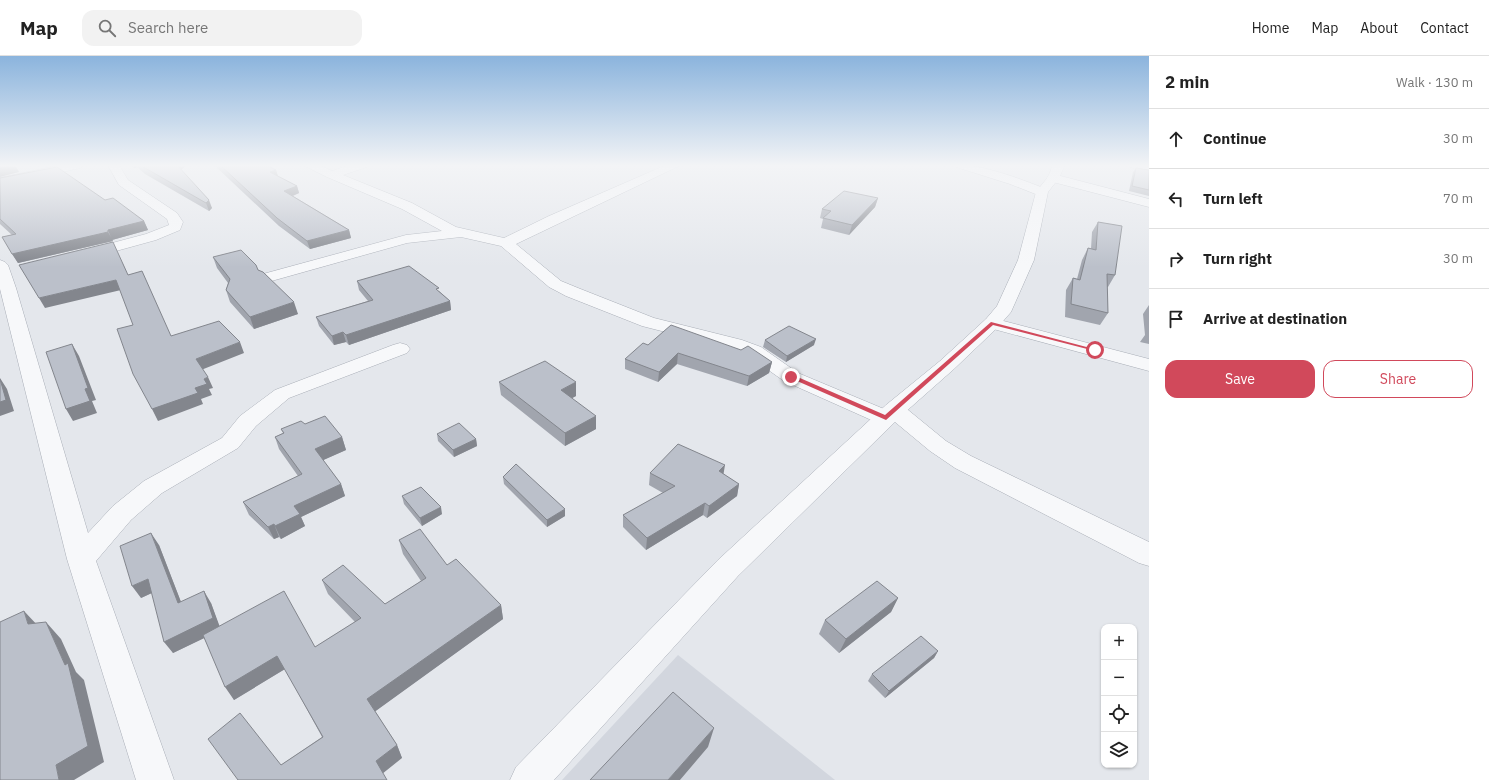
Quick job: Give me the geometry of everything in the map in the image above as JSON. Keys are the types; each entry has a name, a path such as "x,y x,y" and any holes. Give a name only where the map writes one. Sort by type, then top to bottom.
{"street":[{"path":"73,257 138,241 166,232 175,227 176,222 172,216 147,199"},
{"path":"390,199 458,232 506,243 555,284 572,292 648,322 728,342 754,351 791,377 890,414 963,462 1149,555"},
{"path":"506,243 554,219 600,199"},
{"path":"529,780 728,568 890,414 992,323 1005,308 1026,260 1045,199"},
{"path":"1132,199 1149,203"},
{"path":"269,277 406,240 458,232"},
{"path":"8,269 81,559 155,780"},
{"path":"992,323 1149,365"},
{"path":"81,559 122,513 153,487 230,443 248,421 282,394 400,348"}],"shaded area":[{"path":"678,655 835,780 562,780"}],"building":[{"path":"0,199 105,200 114,199 144,221 108,230 108,232 12,254 2,237 16,234 0,219"},
{"path":"199,199 208,199 209,200 206,203"},
{"path":"256,199 297,199 349,230 307,241 277,218"},
{"path":"834,199 877,199 852,225 823,218 831,211 822,209"},
{"path":"1098,222 1122,226 1115,275 1107,274 1108,313 1071,304 1073,278 1080,280 1088,248 1096,250"},
{"path":"113,242 128,275 142,271 171,336 219,321 240,342 196,359 208,377 204,379 207,384 195,388 198,393 152,409 133,374 117,329 133,325 116,280 39,298 19,265"},
{"path":"241,250 256,265 258,270 263,272 294,302 250,317 226,290 230,279 213,257"},
{"path":"409,266 439,288 436,289 450,301 346,335 343,332 332,336 316,317 373,300 357,281"},
{"path":"671,325 741,350 748,346 772,362 749,376 678,353 659,372 625,359 643,343 648,345"},
{"path":"789,326 816,339 787,356 765,340"},
{"path":"72,344 88,388 85,389 90,401 66,409 46,352"},
{"path":"545,361 576,382 561,390 596,416 565,433 499,382"},
{"path":"0,379 6,400 0,402"},
{"path":"325,416 342,437 315,449 341,484 294,506 300,514 275,526 274,524 268,527 243,502 302,474 275,437 284,433 281,429 301,421 305,424"},
{"path":"459,423 476,439 453,450 437,434"},
{"path":"678,444 725,465 719,471 739,484 709,506 705,503 647,538 623,515 675,486 650,473"},
{"path":"516,464 565,509 547,520 503,477"},
{"path":"421,487 441,507 420,518 402,496"},
{"path":"420,529 447,565 456,559 501,605 367,699 397,745 376,761 387,780 238,780 208,739 240,713 281,765 323,737 277,656 225,687 203,635 284,591 315,647 361,618 322,580 343,565 385,604 426,578 399,540"},
{"path":"151,533 178,603 204,591 213,618 164,642 148,579 132,586 120,546"},
{"path":"877,581 898,598 846,639 825,620"},
{"path":"24,611 28,624 46,622 65,665 68,663 88,746 56,765 59,780 0,780 0,622"},
{"path":"921,636 938,651 889,691 872,674"},
{"path":"673,692 714,728 668,780 590,780"}],"route":[{"path":"791,377 886,418 992,323 1095,350"}]}
